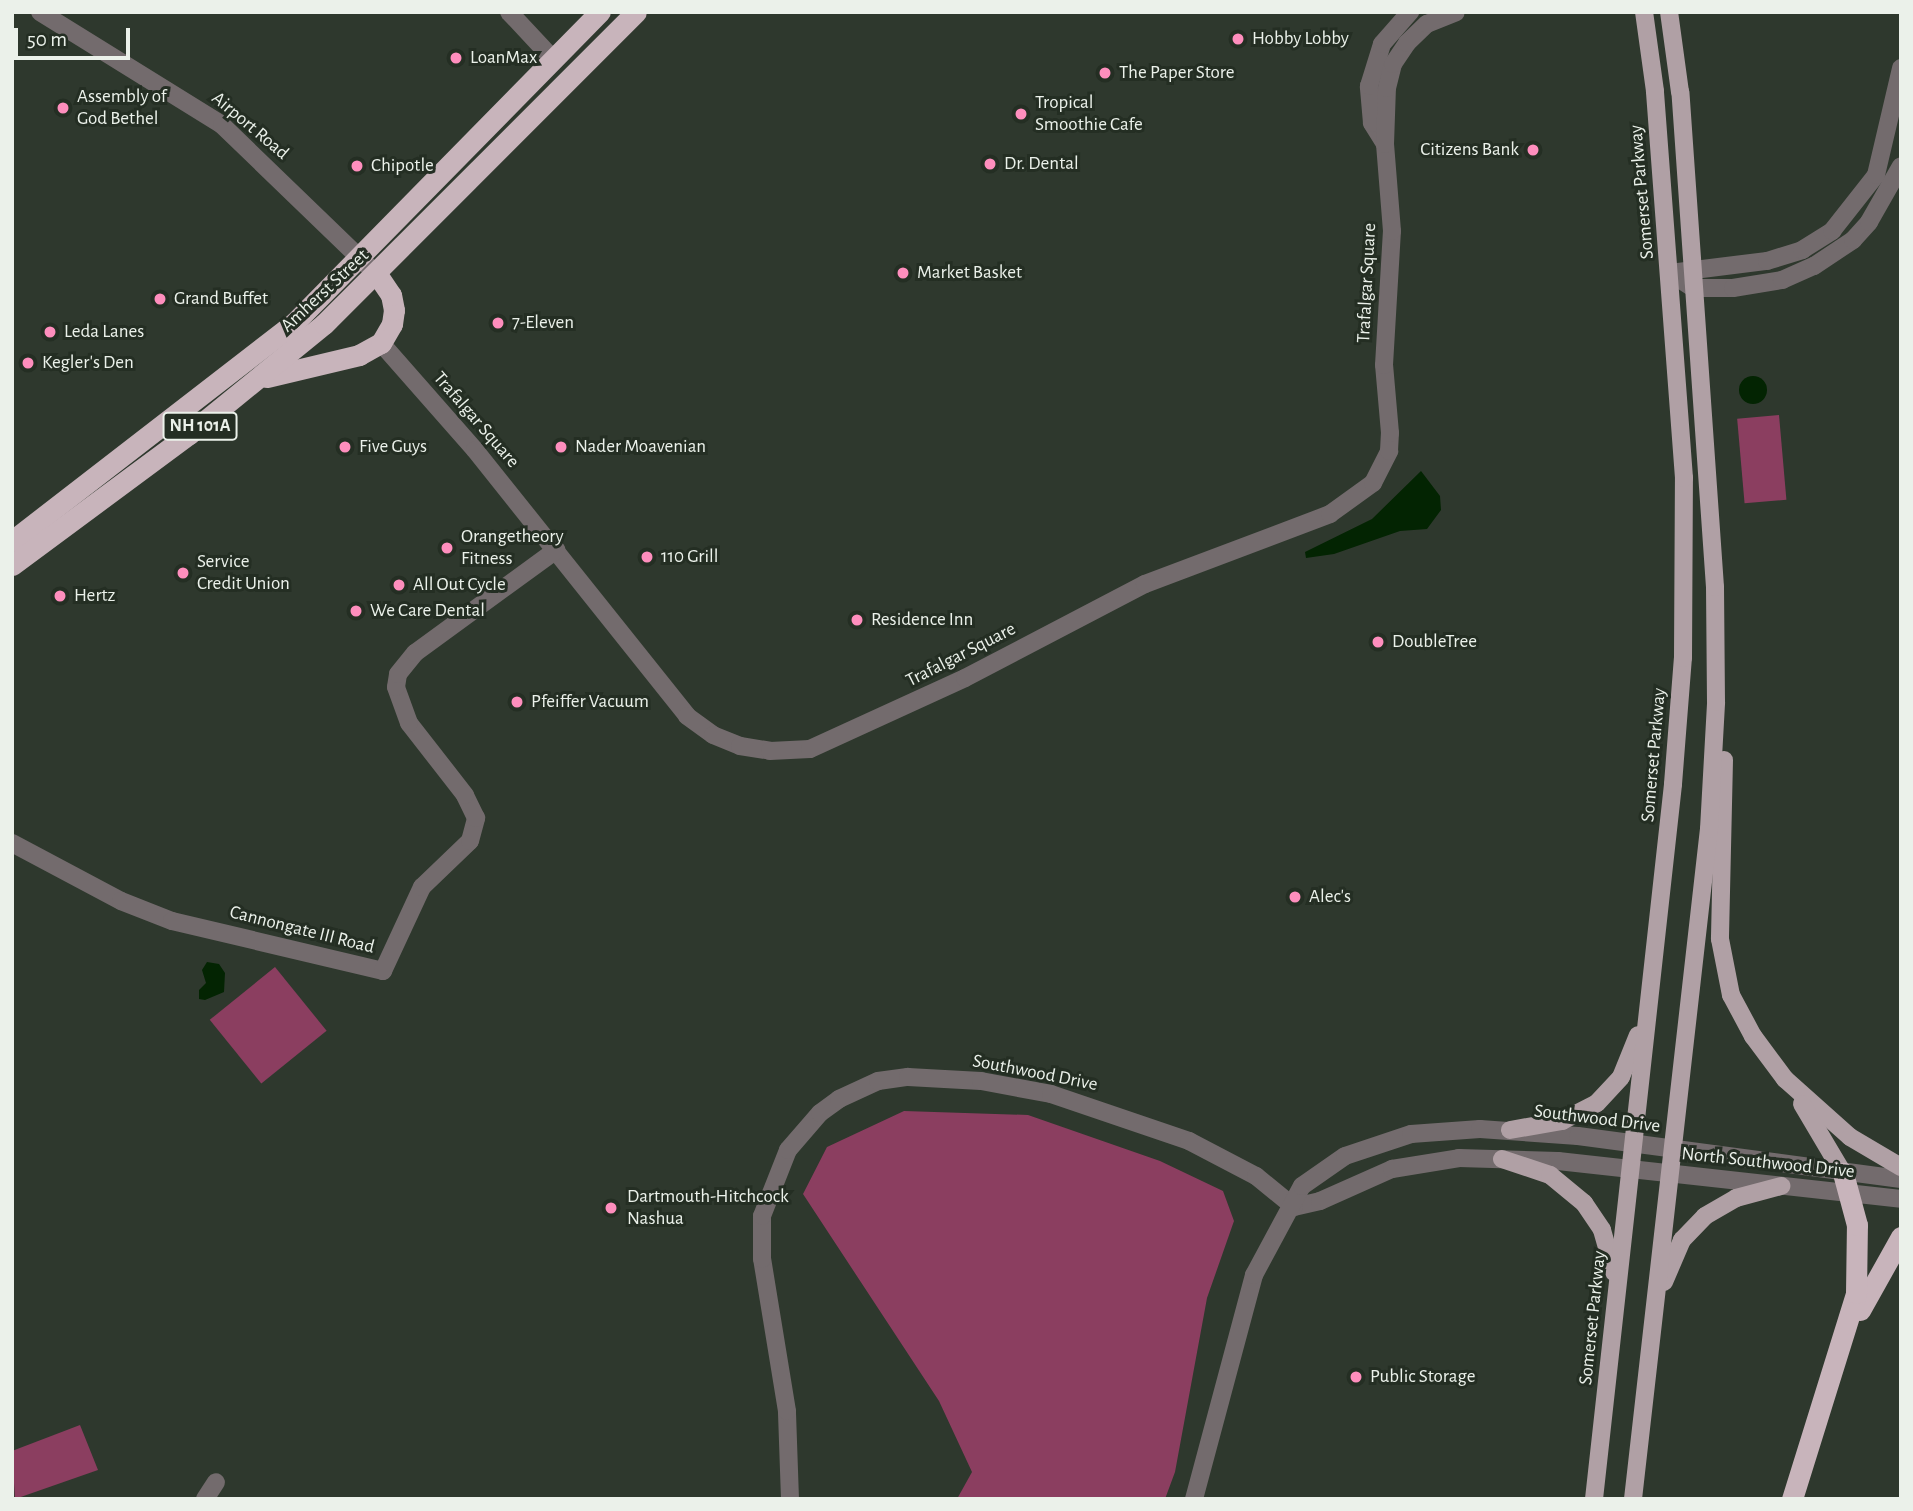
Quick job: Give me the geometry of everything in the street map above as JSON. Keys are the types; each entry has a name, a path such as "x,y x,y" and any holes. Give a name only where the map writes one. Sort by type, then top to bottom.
{"highway":[{"name":"Amherst Street","path":"12,541 262,351 360,258 600,12"},
{"name":"Amherst Street","path":"12,565 260,379 377,274 636,12"},
{"path":"260,379 359,355 381,343 393,324 394,310 391,295 377,274"},
{"path":"1792,1499 1850,1323 1858,1273 1857,1225 1843,1173"},
{"path":"1833,1377 1871,1287 1901,1237"}],"main road":[{"name":"Somerset Parkway","path":"1594,1499 1676,757 1685,579 1670,273 1644,12"},
{"path":"1633,1499 1708,838 1716,702 1714,587 1669,12"},
{"path":"1716,702 1724,776 1720,922 1724,969 1745,1024 1785,1079 1843,1173"},
{"path":"1510,1130 1562,1121 1605,1097 1629,1060 1650,992"},
{"path":"1785,1079 1850,1137 1901,1167"},
{"path":"1502,1159 1541,1170 1584,1203 1606,1241 1617,1293"},
{"path":"1654,1319 1670,1266 1693,1226 1726,1202 1781,1186"}],"street":[{"name":"Airport Road","path":"40,12 222,125 377,274"},
{"path":"509,12 553,59"},
{"name":"Trafalgar Square","path":"1385,144 1372,123 1370,79 1382,44 1410,12"},
{"name":"Trafalgar Square","path":"381,343 556,550 664,691 698,726 740,746 797,752 858,730 1145,584 1330,514 1373,483 1389,451 1384,365 1392,206 1385,144 1387,88 1393,64 1418,30 1456,12"},
{"path":"1692,279 1787,256 1840,223 1867,190 1879,167 1901,68"},
{"path":"1670,273 1692,279 1764,285 1830,257 1869,222 1901,166"},
{"name":"Cannongate III Road","path":"12,843 121,901 172,921 383,971 422,887 470,841 476,818 465,794 409,723 396,687 398,674 415,653 556,550"},
{"name":"Southwood Drive","path":"790,1499 787,1411 762,1259 762,1216 788,1150 820,1113 839,1099 878,1081 908,1077 981,1081 1051,1094 1182,1138 1256,1176 1294,1207"},
{"name":"Southwood Drive","path":"1194,1499 1250,1285 1271,1240 1294,1207 1302,1186 1313,1175 1383,1141 1440,1130 1510,1130 1673,1149"},
{"name":"North Southwood Drive","path":"1673,1149 1901,1179"},
{"path":"1294,1207 1405,1166 1447,1159 1502,1159 1630,1170"},
{"name":"North Southwood Drive","path":"1630,1170 1901,1199"},
{"path":"205,1499 216,1482"}],"shaded area":[{"path":"1753,376 1763,380 1767,390 1763,400 1753,404 1743,400 1739,390 1743,380"},
{"path":"1779,415 1786,500 1745,503 1737,419"},
{"path":"1421,471 1440,496 1441,510 1427,529 1400,531 1334,554 1306,558 1305,552 1372,519"},
{"path":"207,962 219,964 225,973 224,992 205,1000 199,999 199,990 206,983 202,970"},
{"path":"275,967 327,1031 261,1084 210,1020"},
{"path":"904,1111 1028,1115 1160,1161 1223,1191 1234,1221 1207,1298 1175,1472 1165,1499 957,1499 972,1472 939,1401 803,1194 827,1147"},
{"path":"80,1425 98,1470 15,1499 12,1451"}],"place":[{"name":"Hobby Lobby","path":"1238,39"},
{"name":"LoanMax","path":"456,58"},
{"name":"The Paper Store","path":"1105,73"},
{"name":"Assembly of God Bethel","path":"63,108"},
{"name":"Tropical Smoothie Cafe","path":"1021,114"},
{"name":"Citizens Bank","path":"1533,150"},
{"name":"Dr. Dental","path":"990,164"},
{"name":"Chipotle","path":"357,166"},
{"name":"Market Basket","path":"903,273"},
{"name":"Grand Buffet","path":"160,299"},
{"name":"7-Eleven","path":"498,323"},
{"name":"Leda Lanes","path":"50,332"},
{"name":"Kegler's Den","path":"28,363"},
{"name":"Five Guys","path":"345,447"},
{"name":"Nader Moavenian","path":"561,447"},
{"name":"Orangetheory Fitness","path":"447,548"},
{"name":"110 Grill","path":"647,557"},
{"name":"Service Credit Union","path":"183,573"},
{"name":"All Out Cycle","path":"399,585"},
{"name":"Hertz","path":"60,596"},
{"name":"We Care Dental","path":"356,611"},
{"name":"Residence Inn","path":"857,620"},
{"name":"DoubleTree","path":"1378,642"},
{"name":"Pfeiffer Vacuum","path":"517,702"},
{"name":"Alec's","path":"1295,897"},
{"name":"Dartmouth-Hitchcock Nashua","path":"611,1208"},
{"name":"Public Storage","path":"1356,1377"}]}
